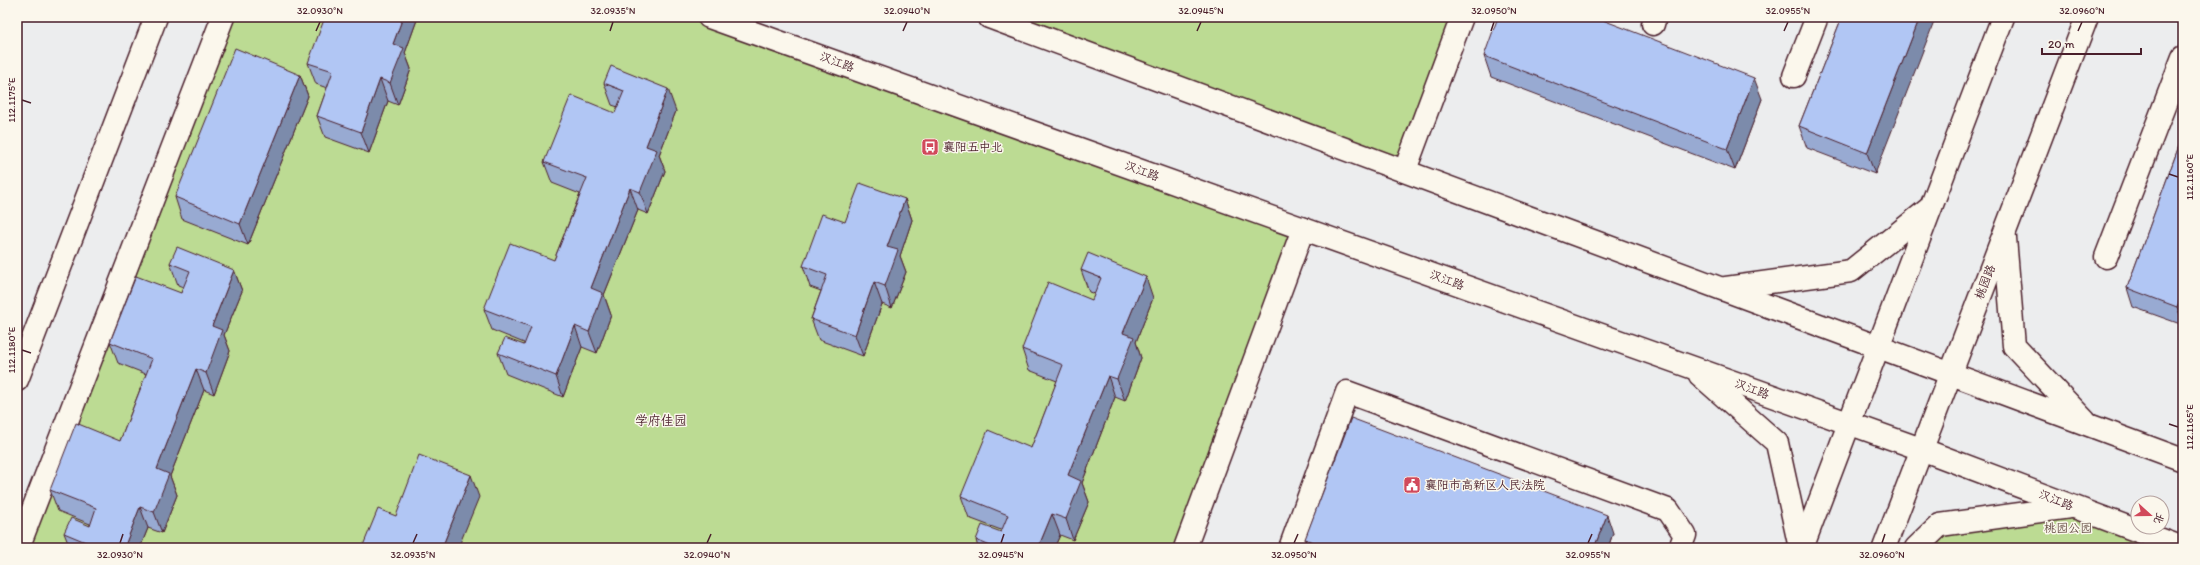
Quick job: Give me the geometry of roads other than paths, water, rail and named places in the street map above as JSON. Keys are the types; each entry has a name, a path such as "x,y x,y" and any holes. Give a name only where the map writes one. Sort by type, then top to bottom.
{"main road":[{"path":"17,380 156,17"},
{"path":"18,548 223,17"},
{"name":"汉江路","path":"709,17 1921,449 2183,548"},
{"path":"989,17 1405,170 2183,460"},
{"path":"1405,170 1462,17"},
{"path":"1794,76 1816,17"},
{"path":"1801,548 1850,424 2003,17"},
{"name":"桃园路","path":"1884,548 2087,17"},
{"path":"2106,257 2183,57"},
{"path":"1722,288 1851,271 1931,208"},
{"path":"1185,548 1303,229"},
{"path":"2004,233 2014,346 2088,425"},
{"path":"1691,367 1777,443 1801,548"},
{"path":"1290,548 1348,392 1668,510 1685,535 1680,548"},
{"path":"1916,548 1940,525 2073,506"}],"place":[{"name":"襄阳五中北","path":"930,147"},
{"name":"襄阳市高新区人民法院","path":"1412,485"}],"district":[{"name":"学府佳园","path":"661,420"}],"park label":[{"name":"桃园公园","path":"2068,528"}]}
